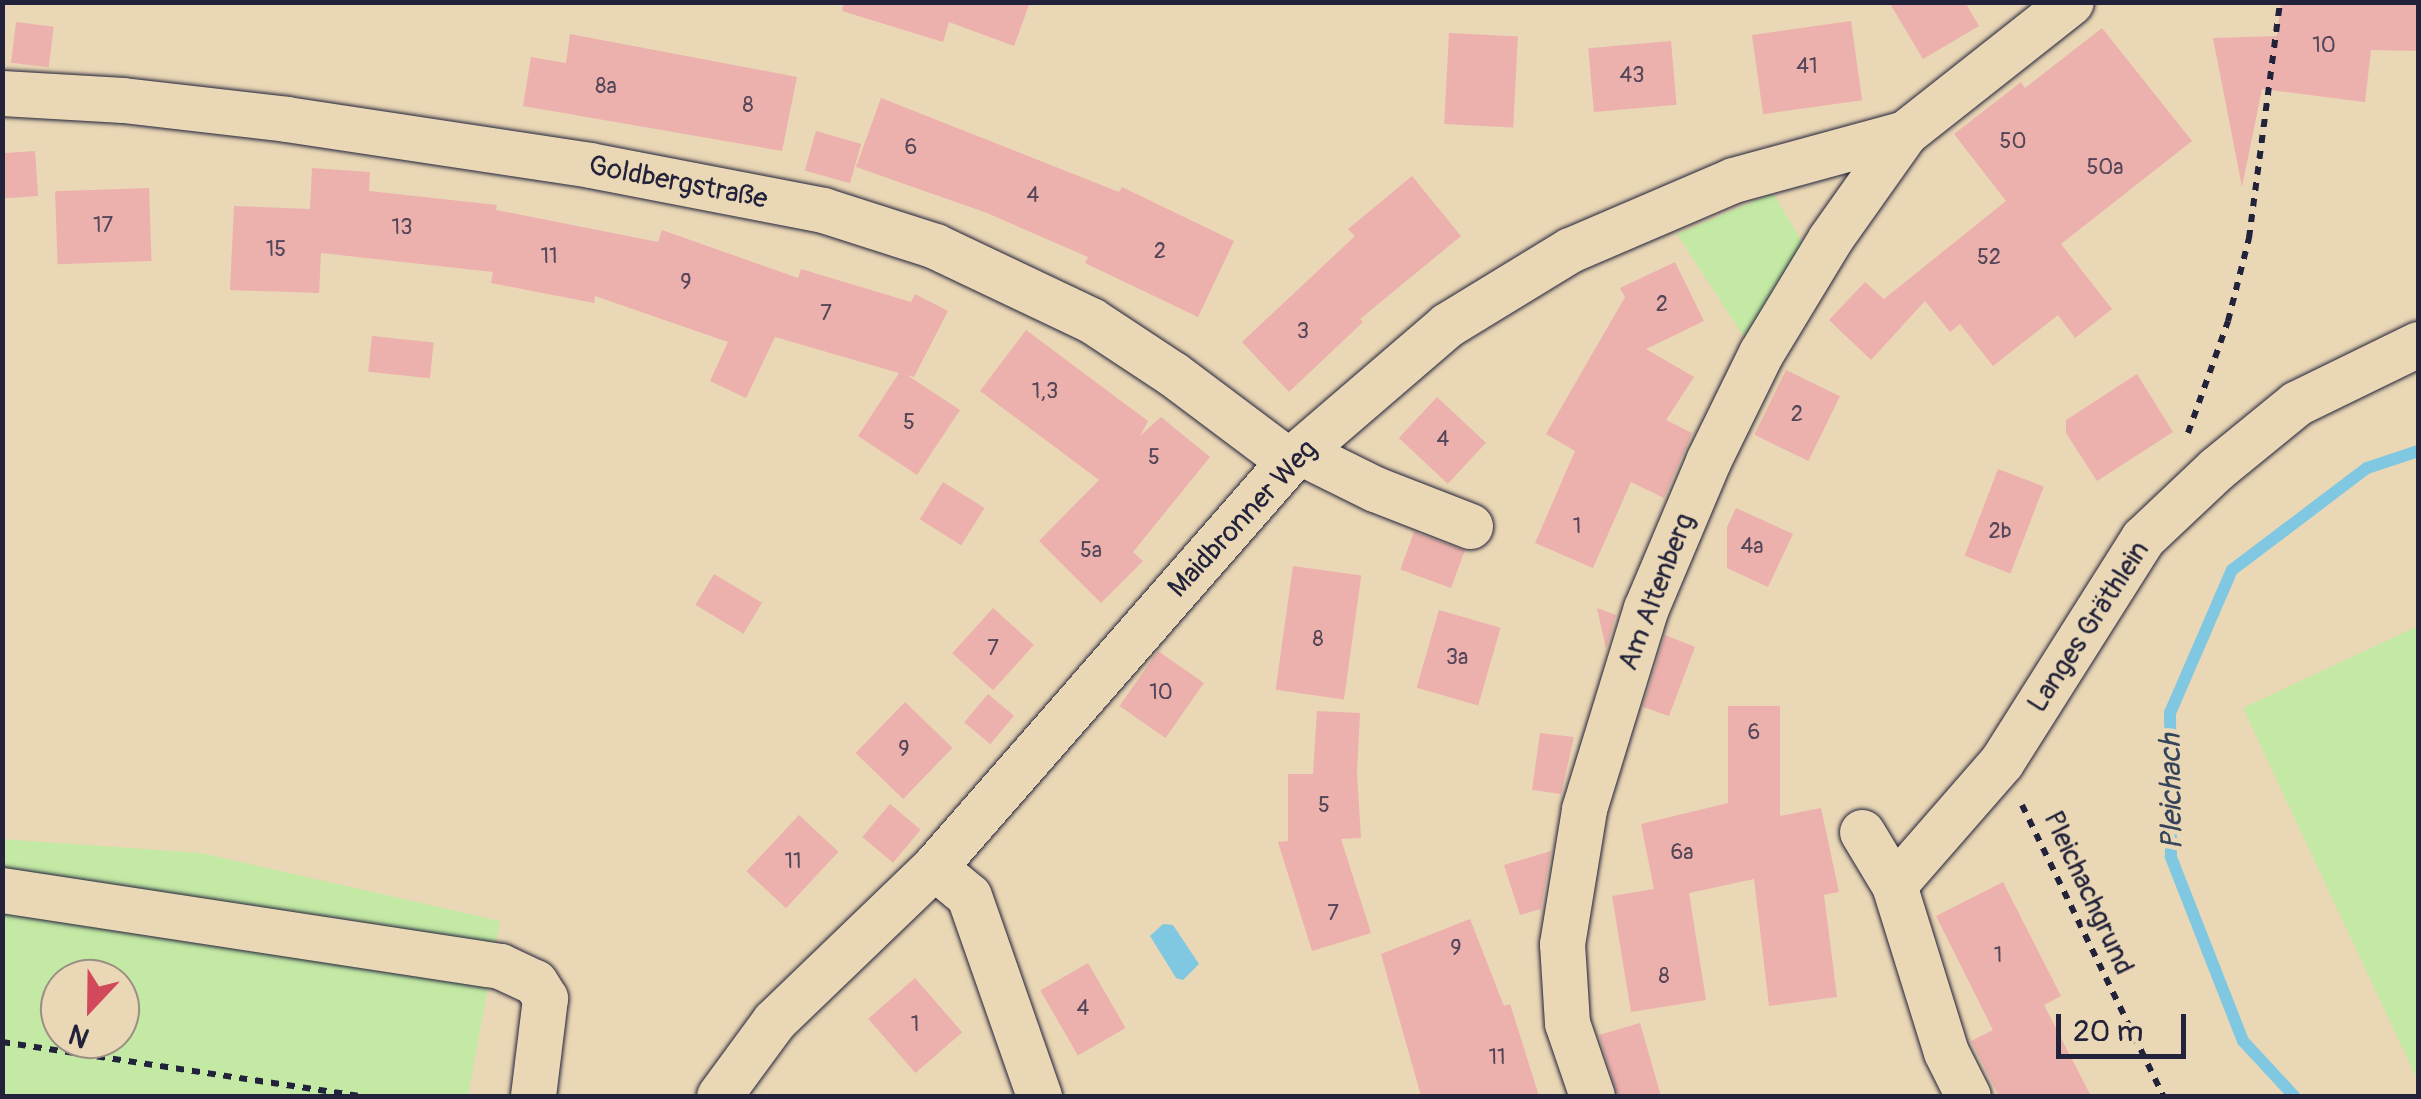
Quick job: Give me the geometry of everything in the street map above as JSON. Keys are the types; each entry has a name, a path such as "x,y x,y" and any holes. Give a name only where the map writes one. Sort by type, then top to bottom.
{"street":[{"path":"1904,134 2059,12 2094,2"},
{"name":"Goldbergstraße","path":"2,93 123,100 287,119 590,166 823,210 935,246 1091,320 1295,457 1470,526"},
{"name":"Maidbronner Weg","path":"719,1096 774,1021 934,867 1295,457 1447,325 1570,250 1733,180 1904,134"},
{"name":"Am Altenberg","path":"1592,1096 1567,1023 1562,944 1584,809 1646,608 1708,461 1761,353 1830,240 1904,134"},
{"name":"Langes Gräthlein","path":"1894,884 2002,762 2143,538 2216,469 2297,403 2418,344"},
{"path":"1862,832 1894,884 1946,1052 1968,1096"},
{"path":"934,867 969,896 1039,1096"},
{"path":"2,890 500,966 535,982 544,998 532,1096"}],"path":[{"path":"2181,452 2228,321 2249,238 2280,2"},
{"name":"Pleichachgrund","path":"2002,762 2163,1096"},
{"path":"2,1042 358,1096"}],"green space":[{"path":"1773,193 1804,245 1744,337 1677,234"},
{"path":"2418,626 2418,1081 2243,708"},
{"path":"2,839 201,853 500,921 468,1096 3,1096"}],"water":[{"path":"1163,924 1173,925 1199,964 1183,980 1176,978 1150,936"}],"building":[{"path":"844,2 1030,2 1014,46 949,22 943,42 842,11"},
{"path":"1889,2 1965,2 1979,26 1923,59"},
{"path":"2281,2 2418,2 2418,51 2371,50 2365,102 2262,89 2242,187 2213,38 2277,36"},
{"path":"1851,21 1862,100 1763,114 1752,35"},
{"path":"16,22 54,27 49,67 11,63"},
{"path":"2102,28 2192,141 2061,244 2112,309 2075,338 2058,315 1993,366 1960,324 1950,332 1925,301 1871,360 1829,320 1865,282 1884,299 2006,201 1954,134 2021,82 2025,88"},
{"path":"1449,33 1518,37 1513,127 1444,124"},
{"path":"570,34 797,77 782,151 523,106 531,57 566,63"},
{"path":"1671,41 1677,105 1594,112 1588,48"},
{"path":"881,98 1119,192 1122,187 1234,241 1198,317 1085,263 1088,257 987,213 856,167"},
{"path":"816,131 861,144 850,183 805,170"},
{"path":"35,151 38,196 5,198 2,153"},
{"path":"312,168 370,172 369,191 497,205 496,210 658,242 662,230 798,278 801,269 911,302 915,294 948,311 914,377 907,375 960,410 917,475 858,436 899,373 775,337 746,398 710,381 728,342 595,296 594,303 491,283 493,272 321,253 319,293 230,290 234,206 310,209"},
{"path":"1412,176 1461,236 1360,319 1363,322 1289,392 1242,342 1355,236 1348,229"},
{"path":"149,188 152,261 58,264 55,191"},
{"path":"1675,262 1704,321 1646,349 1694,377 1666,420 1692,433 1664,498 1631,482 1593,568 1535,543 1575,451 1546,434 1625,297 1620,288"},
{"path":"1026,330 1148,421 1140,436 1161,417 1210,457 1133,552 1143,561 1101,603 1039,541 1099,480 980,391"},
{"path":"372,336 434,342 430,378 368,372"},
{"path":"1786,370 1840,396 1808,461 1754,435"},
{"path":"2137,374 2173,432 2097,481 2066,433 2066,420"},
{"path":"1437,397 1486,443 1448,484 1399,438"},
{"path":"1998,469 2044,487 2010,573 1965,556"},
{"path":"943,482 985,508 961,545 920,519"},
{"path":"1736,508 1793,534 1768,587 1727,568 1727,527"},
{"path":"1414,532 1465,550 1451,588 1400,570"},
{"path":"1293,566 1361,576 1344,699 1276,690"},
{"path":"714,574 762,603 743,634 695,605"},
{"path":"993,608 1034,645 993,690 952,653"},
{"path":"1597,608 1616,615 1606,649"},
{"path":"1439,610 1501,628 1478,706 1417,688"},
{"path":"1665,635 1695,647 1669,716 1643,707"},
{"path":"1158,651 1204,683 1165,738 1120,706"},
{"path":"988,694 1014,716 990,744 964,722"},
{"path":"905,702 952,748 903,799 856,753"},
{"path":"1728,706 1780,706 1780,816 1821,808 1839,892 1824,895 1837,997 1769,1006 1754,879 1689,893 1706,1000 1631,1012 1612,896 1654,889 1641,824 1728,803"},
{"path":"1317,711 1360,713 1357,774 1361,838 1341,839 1371,933 1312,951 1278,842 1288,841 1288,774 1313,774"},
{"path":"1540,733 1574,737 1561,794 1532,790"},
{"path":"890,804 921,830 893,863 862,837"},
{"path":"799,815 838,852 786,908 746,871"},
{"path":"1551,851 1541,909 1520,915 1504,865"},
{"path":"2003,882 2061,996 2044,1005 2091,1096 1999,1096 1971,1041 1993,1030 1936,916"},
{"path":"1470,919 1504,1006 1510,1004 1539,1096 1421,1096 1381,954"},
{"path":"1088,963 1126,1028 1078,1055 1040,990"},
{"path":"915,978 962,1032 915,1073 868,1019"},
{"path":"1640,1023 1661,1096 1618,1096 1599,1035"}],"waterway":[{"name":"Pleichach","path":"2294,1096 2243,1041 2171,857 2170,713 2232,570 2367,468 2418,451"}]}
